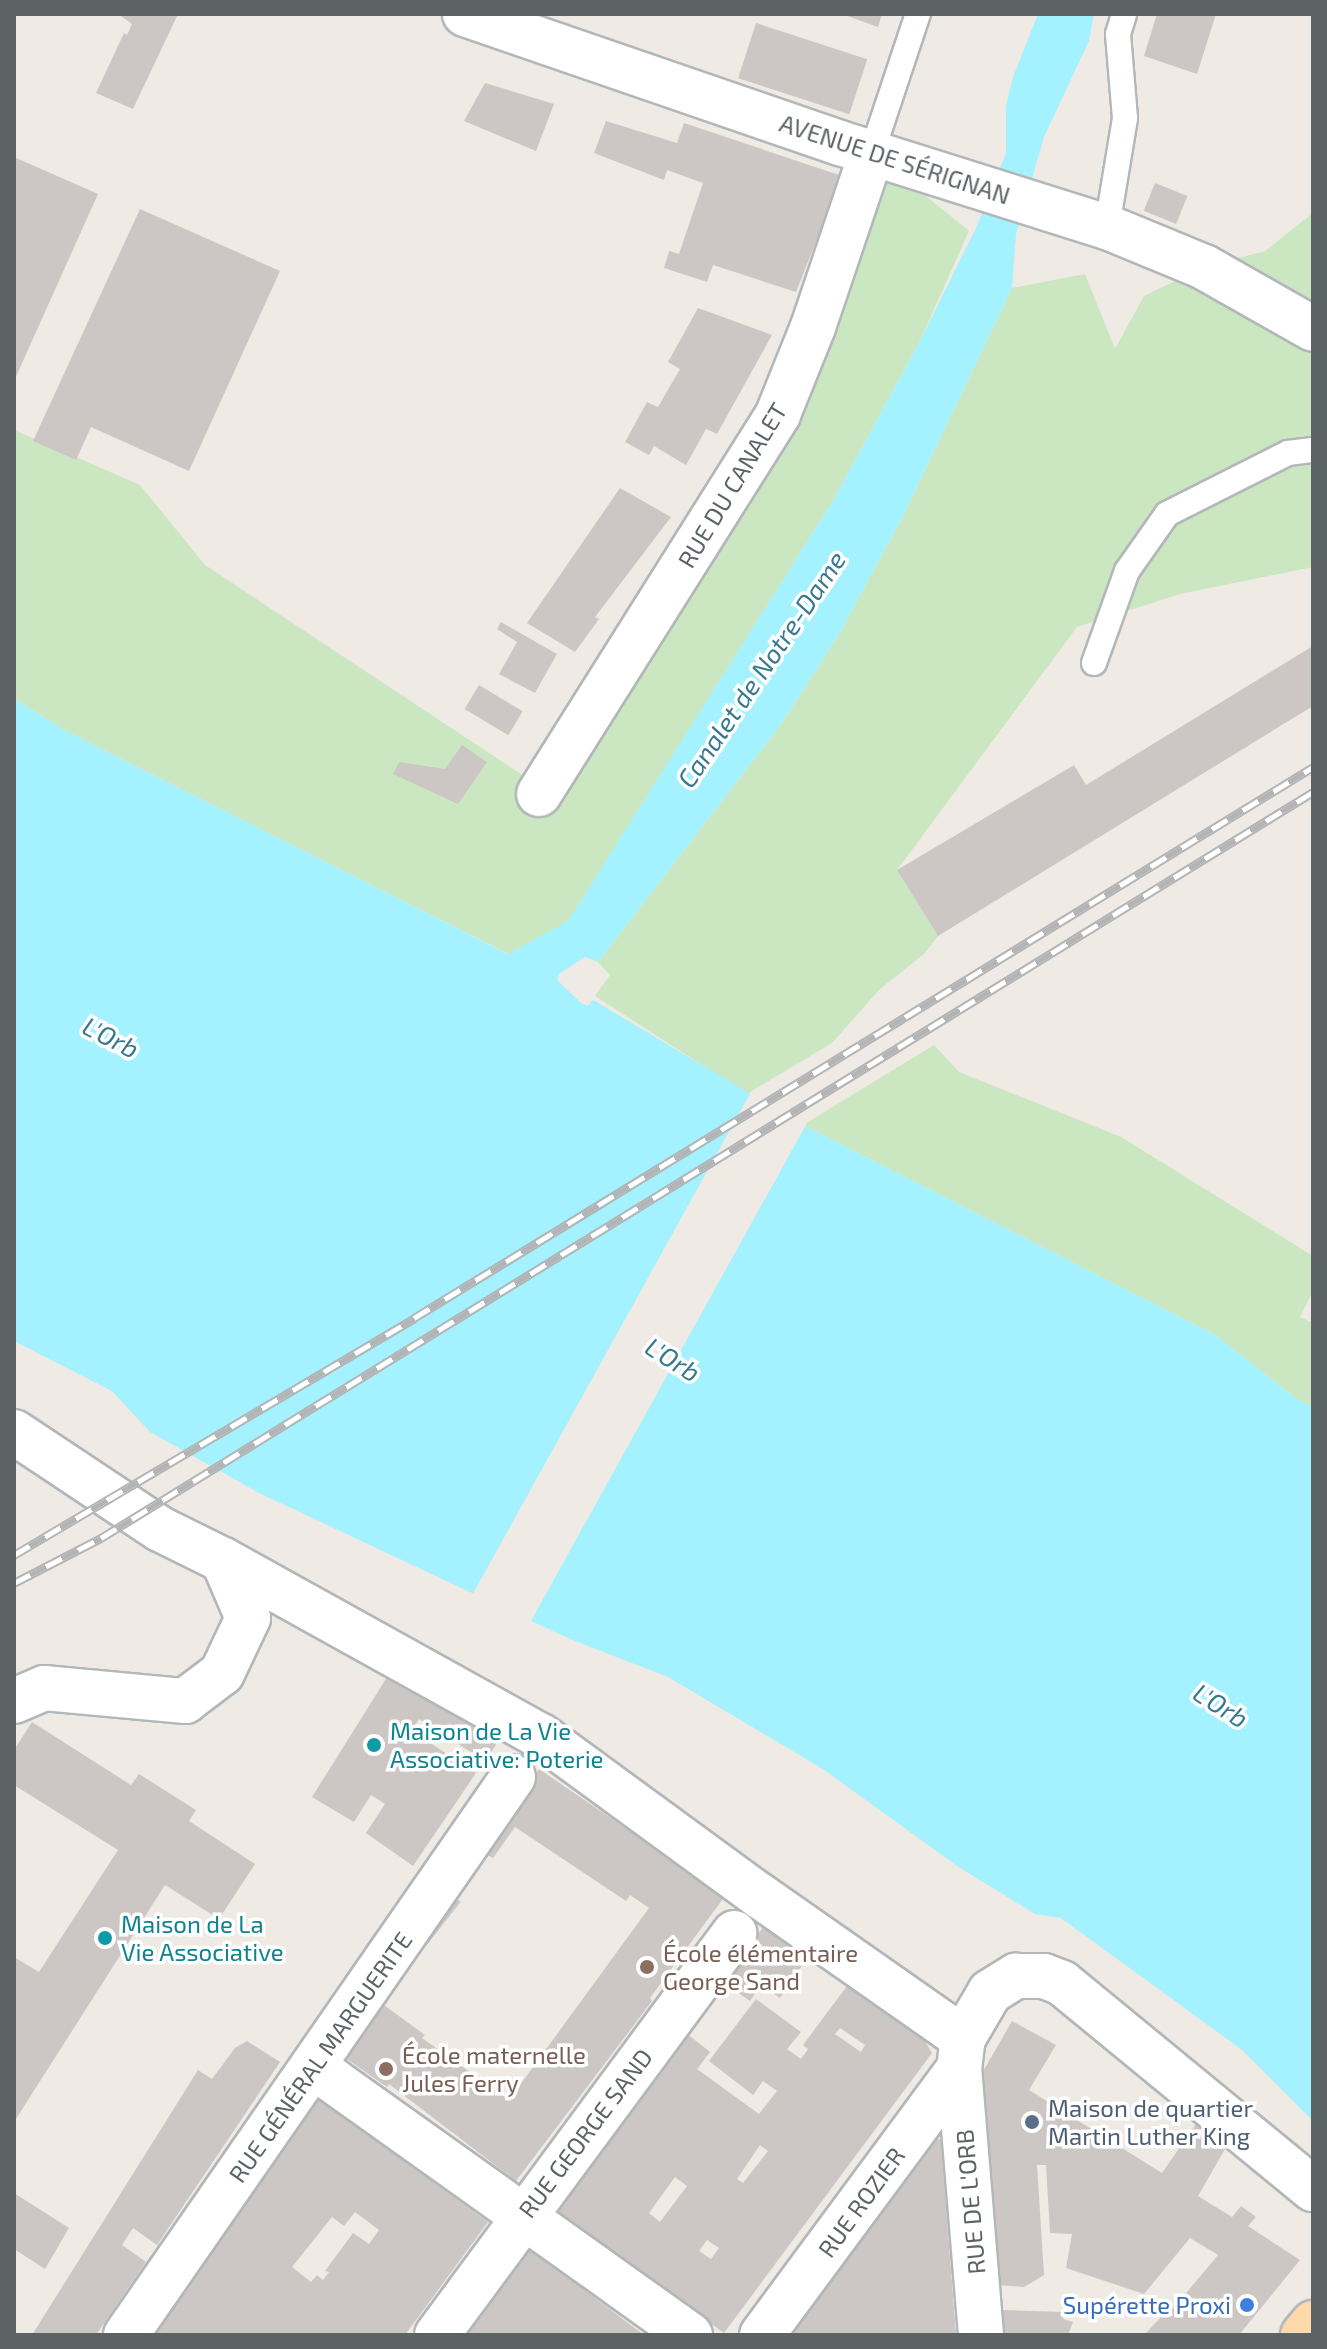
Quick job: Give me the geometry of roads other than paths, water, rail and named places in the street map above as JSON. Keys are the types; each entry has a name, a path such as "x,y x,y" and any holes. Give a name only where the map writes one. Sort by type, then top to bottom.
{"main road":[{"path":"1303,2335 1313,2323"}],"street":[{"name":"AVENUE DE SÉRIGNAN","path":"465,14 932,173 1094,223 1204,267 1313,329"},
{"name":"RUE DU CANALET","path":"539,794 778,414 813,327 872,152"},
{"path":"14,1432 160,1529 223,1560 541,1736 961,2054"},
{"path":"14,1701 44,1688 185,1701 222,1673 248,1618 223,1560"},
{"name":"RUE GÉNÉRAL MARGUERITE","path":"126,2335 513,1777"},
{"name":"RUE GEORGE SAND","path":"437,2335 734,1933"},
{"name":"RUE ROZIER","path":"762,2335 961,2054 990,1992 1016,1976 1044,1976 1062,1983 1313,2189"},
{"name":"RUE DE L'ORB","path":"961,2054 981,2335"},
{"path":"314,2067 690,2335"}],"lane":[{"path":"872,152 918,14"},
{"path":"1094,223 1125,118 1118,34 1124,14"},
{"path":"1094,663 1127,571 1167,514 1288,453 1313,450"}],"water":[{"path":"1038,14 1094,14 1089,41 1044,137 1016,234 1012,288 902,518 838,636 779,727 598,962 585,957 559,974 557,980 581,1003 588,1006 593,1000 803,1125 1215,1335 1298,1400 1313,1407 1313,2121 1242,2050 1061,1918 1035,1914 957,1866 823,1769 668,1677 570,1639 259,1493 150,1432 112,1391 14,1341 14,699 68,732 508,954 568,921 834,499 919,343 976,228 1006,153 1006,106 1013,77"}],"railway":[{"path":"14,1555 414,1318 1313,767"},
{"path":"14,1583 101,1538 1313,792"}],"place":[{"name":"Maison de La Vie Associative: Poterie","path":"374,1745"},
{"name":"Maison de La Vie Associative","path":"105,1938"},
{"name":"École élémentaire George Sand","path":"647,1967"},
{"name":"École maternelle Jules Ferry","path":"386,2069"},
{"name":"Maison de quartier Martin Luther King","path":"1032,2122"},
{"name":"Supérette Proxi","path":"1247,2305"}],"water label":[{"name":"Canalet de Notre-Dame","path":"761,669"},
{"name":"L'Orb","path":"111,1037"},
{"name":"L'Orb","path":"673,1359"},
{"name":"L'Orb","path":"1221,1705"}]}
